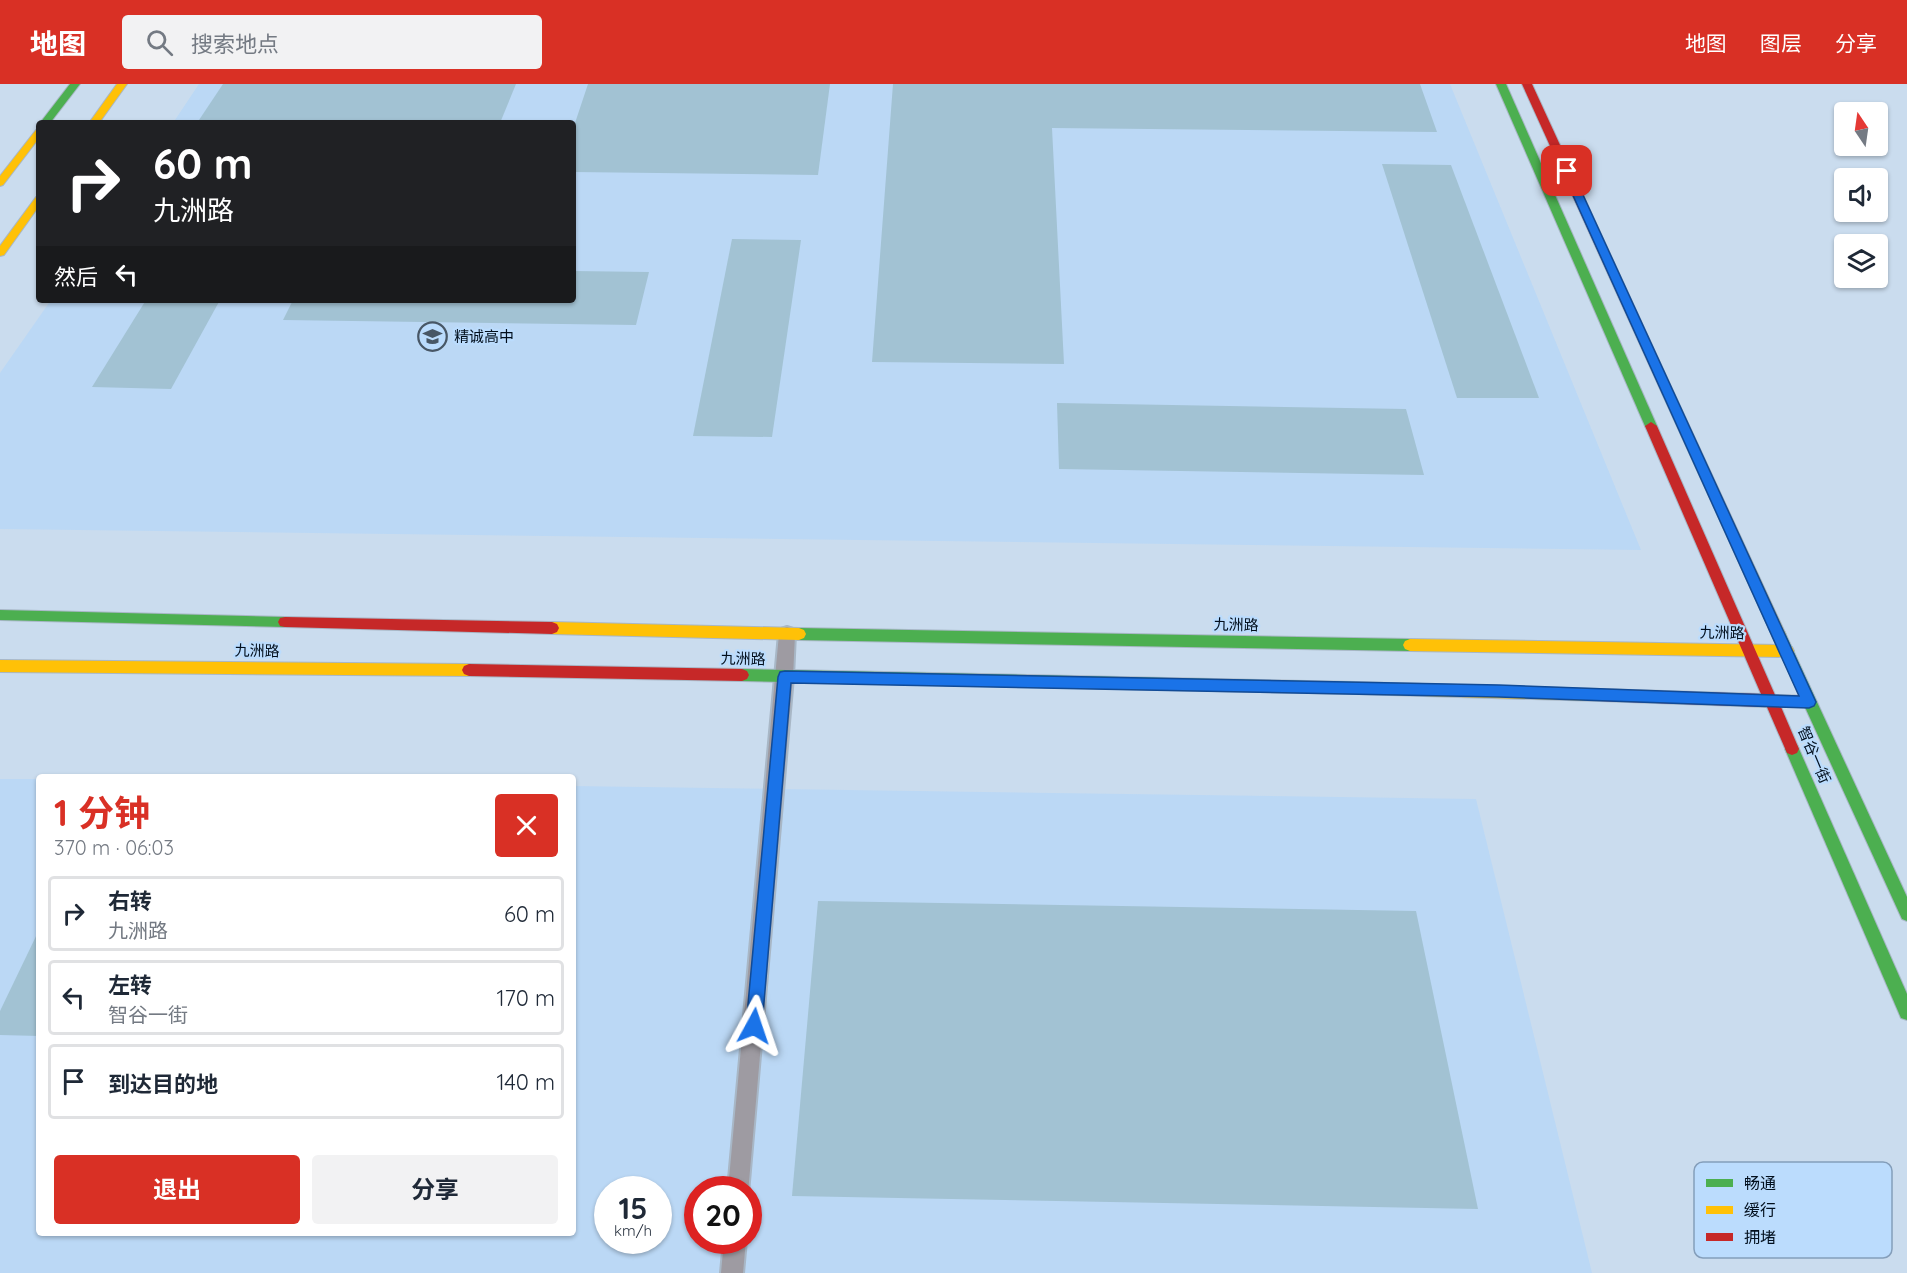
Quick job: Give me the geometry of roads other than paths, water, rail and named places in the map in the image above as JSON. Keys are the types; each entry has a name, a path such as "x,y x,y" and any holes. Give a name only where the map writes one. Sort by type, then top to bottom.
{"main road":[{"path":"47,120 75,84"},
{"path":"96,120 122,84"},
{"name":"智谷一街","path":"1501,84 1907,1012"},
{"name":"智谷一街","path":"1527,84 1907,914"},
{"path":"0,183 36,136"},
{"path":"0,253 36,203"},
{"name":"九洲路","path":"0,615 787,634 1787,651"},
{"name":"九洲路","path":"0,666 487,670 1488,691 1809,702"}],"lane":[{"path":"741,1176 787,634"},
{"path":"732,1273 734,1254"}],"place":[{"name":"精诚高中","path":"433,337"}]}
